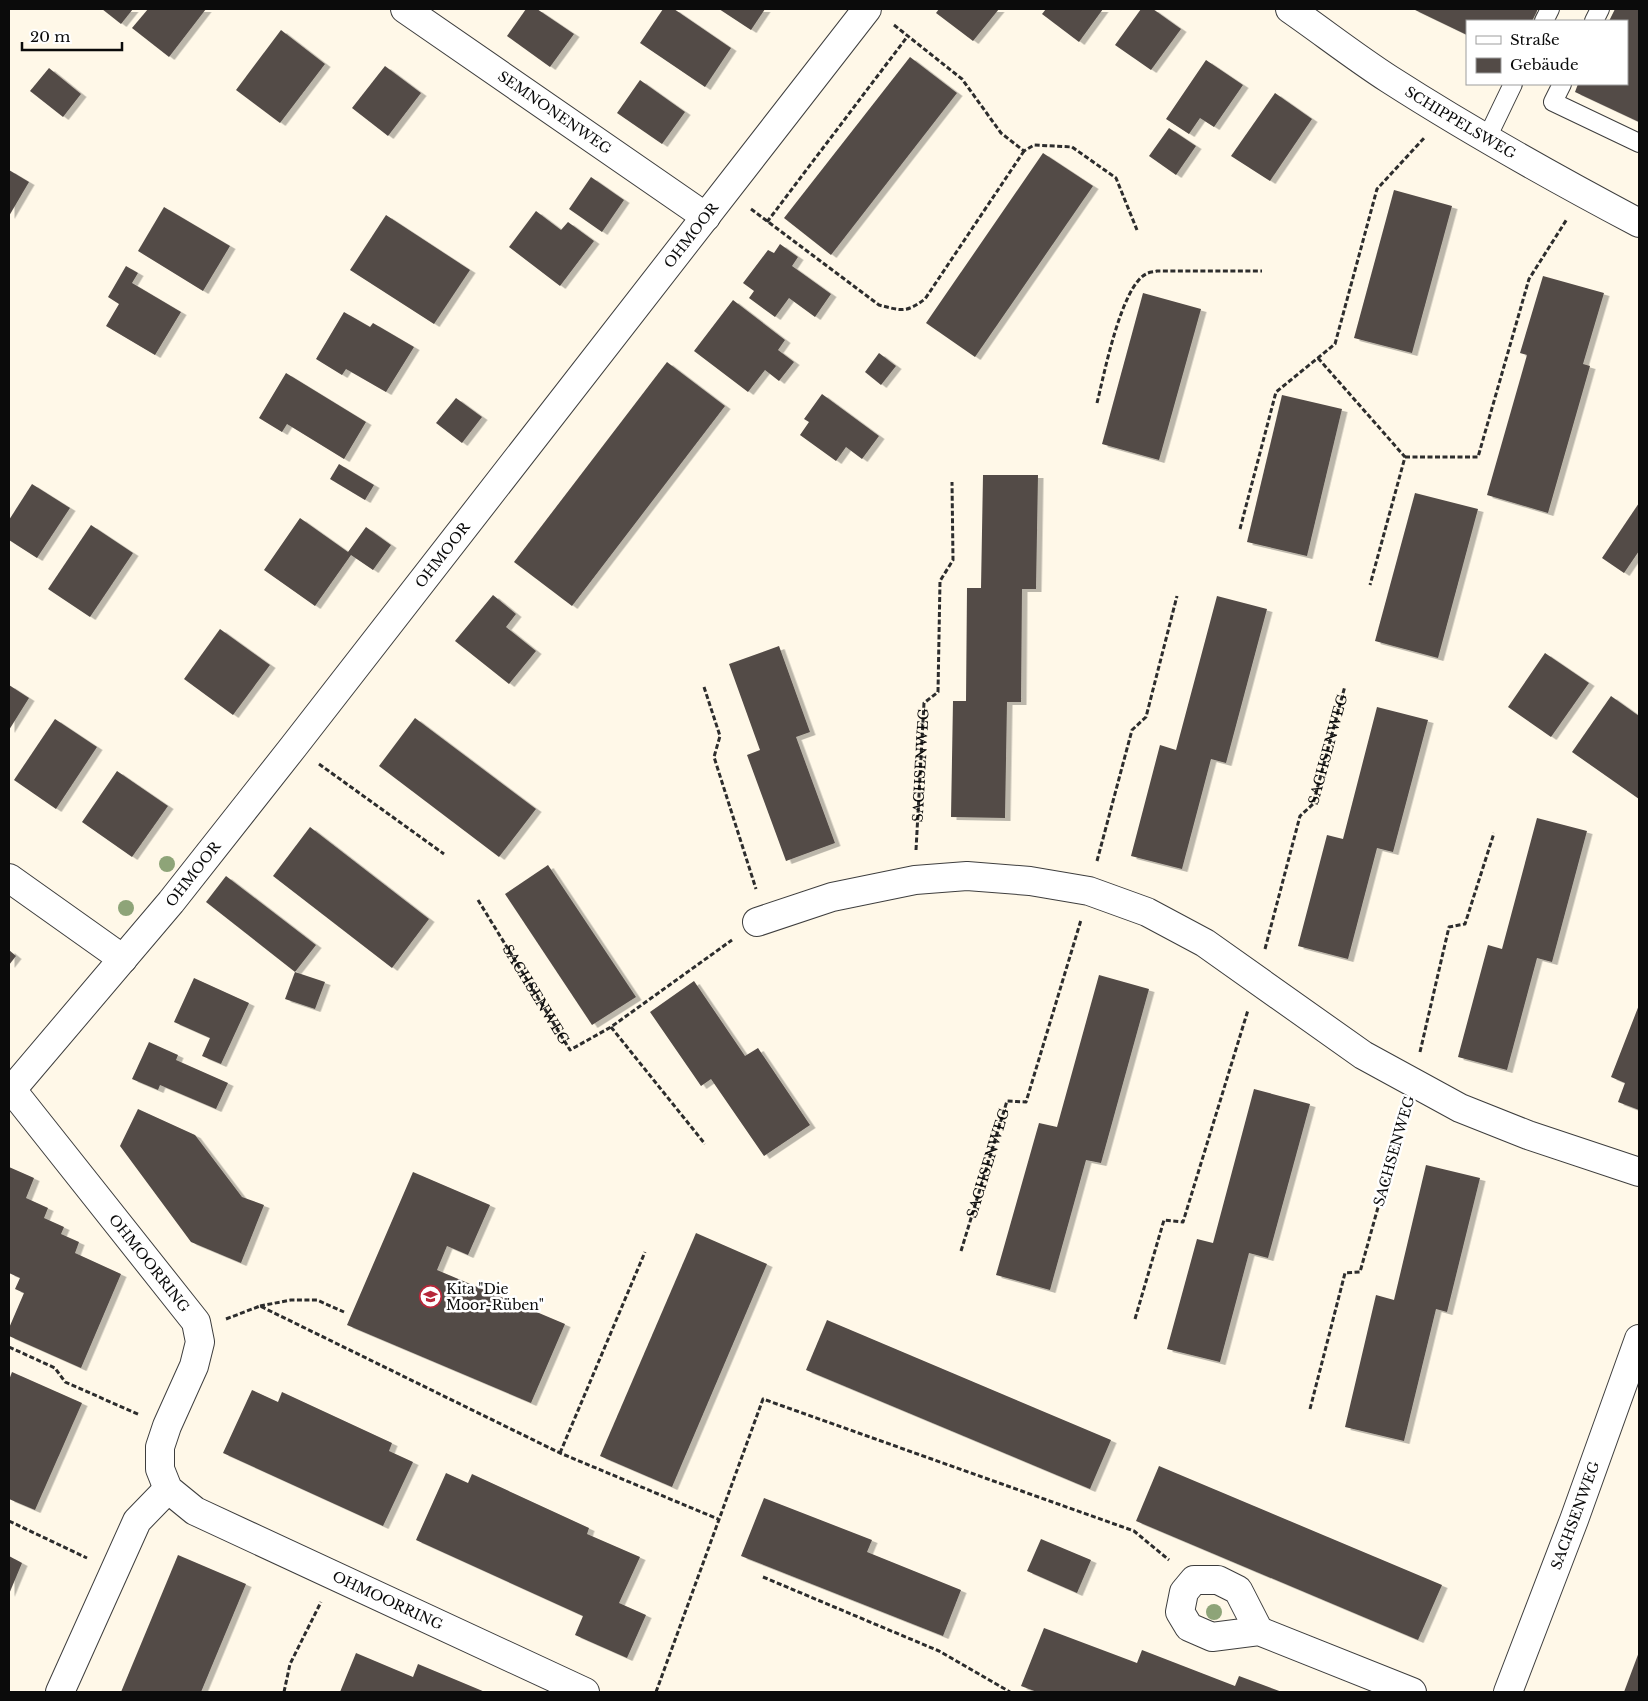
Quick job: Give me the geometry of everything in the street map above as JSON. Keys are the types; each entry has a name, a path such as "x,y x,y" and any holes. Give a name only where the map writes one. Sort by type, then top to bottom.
{"street":[{"name":"SEMNONENWEG","path":"405,9 706,217"},
{"name":"SCHIPPELSWEG","path":"1290,9 1388,78 1446,114 1582,193 1639,223"},
{"name":"OHMOOR","path":"11,1091 171,902 726,191 877,14"},
{"name":"SACHSENWEG","path":"761,921 832,897 915,880 967,876 1030,881 1089,891 1156,917 1205,943 1363,1055 1460,1108 1528,1135 1639,1172"},
{"path":"9,878 123,959"},
{"name":"OHMOORRING","path":"11,1091 196,1322 200,1342 194,1366 167,1426 160,1447 160,1469 168,1489 195,1512 585,1692"},
{"name":"SACHSENWEG","path":"1508,1692 1574,1520 1639,1339"},
{"path":"61,1691 137,1521 168,1489"},
{"path":"1259,1631 1238,1590 1218,1580 1194,1580 1184,1592 1180,1612 1189,1627 1212,1637 1259,1631 1412,1692"}],"lane":[{"path":"1487,138 1513,85"},
{"path":"1562,85 1553,102 1639,143"}],"path":[{"path":"877,14 962,79 1001,133 1024,151"},
{"path":"767,222 907,37"},
{"path":"1240,529 1276,392 1335,344 1377,189 1446,114"},
{"path":"726,191 879,305 896,310 911,309 924,298 1024,151 1034,145 1072,147 1116,178 1137,230"},
{"path":"1318,358 1404,457 1478,457 1529,279 1582,193"},
{"path":"1097,403 1124,305 1133,288 1145,274 1157,271 1262,271"},
{"path":"1370,585 1404,457"},
{"name":"SACHSENWEG","path":"915,880 924,703 938,692 940,581 953,560 952,482"},
{"name":"SACHSENWEG","path":"961,1251 1007,1102 1026,1102 1089,891 1132,730 1146,717 1178,596"},
{"name":"SACHSENWEG","path":"1135,1320 1164,1220 1183,1222 1257,979 1300,816 1314,804 1345,686"},
{"path":"704,687 720,736 714,757 761,921"},
{"path":"294,746 444,854"},
{"name":"SACHSENWEG","path":"1310,1409 1346,1273 1360,1272 1413,1083 1449,927 1465,924 1494,833"},
{"name":"SACHSENWEG","path":"478,900 570,1050 612,1027 761,921"},
{"path":"612,1027 705,1144"},
{"path":"560,1453 645,1252"},
{"path":"196,1322 221,1321 260,1306 291,1300 317,1300 344,1312"},
{"path":"260,1306 560,1453 718,1520"},
{"path":"9,1348 55,1368 65,1382 167,1426"},
{"path":"656,1692 762,1399 1134,1531 1194,1580"},
{"path":"9,1521 115,1571"},
{"path":"284,1692 290,1664 335,1575"},
{"path":"763,1577 939,1651 1010,1692"}],"building":[{"path":"102,9 133,9 121,24"},
{"path":"148,9 206,9 169,57 132,28"},
{"path":"526,9 537,9 574,34 550,67 507,36"},
{"path":"663,9 674,9 731,48 705,87 640,43"},
{"path":"719,9 765,9 751,30"},
{"path":"939,9 999,9 973,41 936,13"},
{"path":"1046,9 1103,9 1079,42 1042,14"},
{"path":"1141,9 1153,9 1181,29 1151,70 1115,45"},
{"path":"1413,9 1538,9 1532,20 1466,20 1466,35"},
{"path":"1615,9 1639,9 1639,122 1575,92 1578,85 1628,85 1628,20 1610,20"},
{"path":"281,30 325,64 280,123 236,90"},
{"path":"910,57 957,93 831,255 784,218"},
{"path":"1206,60 1243,85 1214,127 1200,118 1189,134 1166,119"},
{"path":"385,66 421,93 388,136 352,108"},
{"path":"49,68 81,94 63,117 30,91"},
{"path":"640,80 685,112 662,144 617,113"},
{"path":"1275,93 1312,119 1270,181 1231,156"},
{"path":"1169,128 1196,146 1176,175 1149,156"},
{"path":"1043,153 1093,186 975,357 926,323"},
{"path":"9,170 29,182 9,216"},
{"path":"591,177 624,200 602,232 569,209"},
{"path":"1394,190 1452,206 1412,353 1354,338"},
{"path":"164,207 230,246 203,291 138,251"},
{"path":"536,211 561,230 568,222 594,241 560,286 509,247"},
{"path":"386,215 470,270 434,324 350,270"},
{"path":"780,244 798,257 792,266 831,294 815,317 789,298 775,317 749,298 754,291 743,283 768,250 774,253"},
{"path":"126,266 138,273 132,283 181,312 155,355 106,326 119,304 108,297"},
{"path":"1543,276 1604,293 1583,364 1590,366 1548,513 1487,495 1527,355 1520,353"},
{"path":"1143,293 1201,309 1159,460 1102,444"},
{"path":"733,300 785,340 778,350 794,362 779,381 765,370 748,392 694,351"},
{"path":"344,312 370,327 373,323 414,347 386,392 346,369 342,375 316,359"},
{"path":"879,353 896,366 881,385 865,372"},
{"path":"667,362 725,406 572,606 514,562"},
{"path":"286,373 366,422 344,459 287,424 282,432 259,418"},
{"path":"822,394 879,436 862,459 846,447 836,461 800,435 809,422 804,419"},
{"path":"1282,395 1342,409 1307,556 1247,542"},
{"path":"456,398 482,417 462,443 436,423"},
{"path":"339,464 374,485 365,500 330,479"},
{"path":"983,475 1038,475 1036,589 1022,589 1021,702 1007,702 1005,818 951,817 953,701 966,701 967,588 981,588"},
{"path":"32,484 70,508 37,558 9,540 9,520"},
{"path":"1415,493 1478,509 1438,658 1375,641"},
{"path":"1639,503 1639,551 1624,573 1602,558"},
{"path":"300,518 348,552 366,527 391,545 373,570 351,555 315,606 264,570"},
{"path":"91,525 133,553 90,617 48,589"},
{"path":"493,595 516,614 506,627 536,651 509,684 455,641"},
{"path":"1217,596 1267,609 1226,763 1211,759 1182,869 1131,856 1160,745 1176,750"},
{"path":"220,629 270,665 233,715 184,679"},
{"path":"779,646 810,732 796,737 835,843 786,861 747,755 760,750 729,664"},
{"path":"1545,653 1589,683 1551,737 1508,707"},
{"path":"9,685 29,698 9,730"},
{"path":"1611,696 1639,716 1639,799 1572,752"},
{"path":"1377,707 1428,720 1393,852 1377,848 1348,959 1298,946 1327,835 1343,839"},
{"path":"415,718 536,809 499,857 379,766"},
{"path":"55,719 97,747 56,809 14,780"},
{"path":"117,771 168,806 132,857 82,822"},
{"path":"1537,818 1587,831 1552,962 1537,958 1507,1070 1458,1057 1488,945 1502,949"},
{"path":"310,827 429,919 392,968 273,876"},
{"path":"548,865 636,997 592,1025 505,894"},
{"path":"226,876 316,945 295,972 206,902"},
{"path":"9,950 16,956 9,965"},
{"path":"295,972 325,982 315,1009 285,999"},
{"path":"1099,975 1149,989 1101,1163 1086,1160 1050,1290 996,1275 1039,1123 1057,1127"},
{"path":"194,978 249,1003 221,1064 202,1056 210,1038 174,1022"},
{"path":"694,981 745,1056 758,1048 810,1125 764,1156 711,1079 701,1086 650,1012"},
{"path":"1639,1005 1639,1110 1618,1102 1625,1083 1611,1077"},
{"path":"149,1042 178,1055 176,1060 228,1083 216,1109 160,1085 158,1090 132,1079"},
{"path":"1254,1089 1310,1104 1268,1258 1249,1253 1220,1362 1167,1349 1197,1239 1213,1243"},
{"path":"138,1109 195,1135 242,1197 264,1205 241,1263 191,1242 120,1146"},
{"path":"1426,1165 1480,1178 1447,1312 1436,1309 1404,1441 1345,1427 1376,1295 1394,1300"},
{"path":"9,1167 34,1178 26,1198 48,1208 44,1218 64,1227 61,1234 79,1242 75,1253 121,1274 81,1368 9,1336 9,1328 24,1293 15,1289 20,1278 9,1273"},
{"name":"Kita \"Die Moor-Rüben\"","path":"413,1172 490,1205 468,1255 447,1246 437,1270 565,1324 531,1403 347,1325"},
{"path":"696,1233 767,1264 672,1487 600,1456"},
{"path":"827,1320 1111,1440 1090,1489 806,1370"},
{"path":"12,1372 82,1403 35,1510 9,1499 9,1380"},
{"path":"252,1390 278,1402 282,1392 392,1443 389,1451 413,1462 383,1526 223,1453"},
{"path":"1159,1466 1442,1585 1418,1640 1136,1521"},
{"path":"446,1473 468,1483 472,1474 589,1528 587,1534 640,1557 619,1603 646,1615 627,1658 575,1635 583,1616 416,1540"},
{"path":"764,1498 872,1540 867,1552 961,1590 943,1636 741,1556"},
{"path":"1041,1539 1091,1560 1077,1593 1027,1571"},
{"path":"178,1555 246,1584 201,1692 121,1692"},
{"path":"9,1556 22,1563 9,1594"},
{"path":"1044,1628 1137,1663 1142,1650 1235,1686 1239,1676 1282,1692 1037,1692 1021,1686"},
{"path":"1639,1652 1639,1692 1624,1692"},
{"path":"356,1653 413,1677 418,1664 485,1692 340,1692"}],"place":[{"name":"Kita \"Die Moor-Rüben\"","path":"430,1297"}]}
